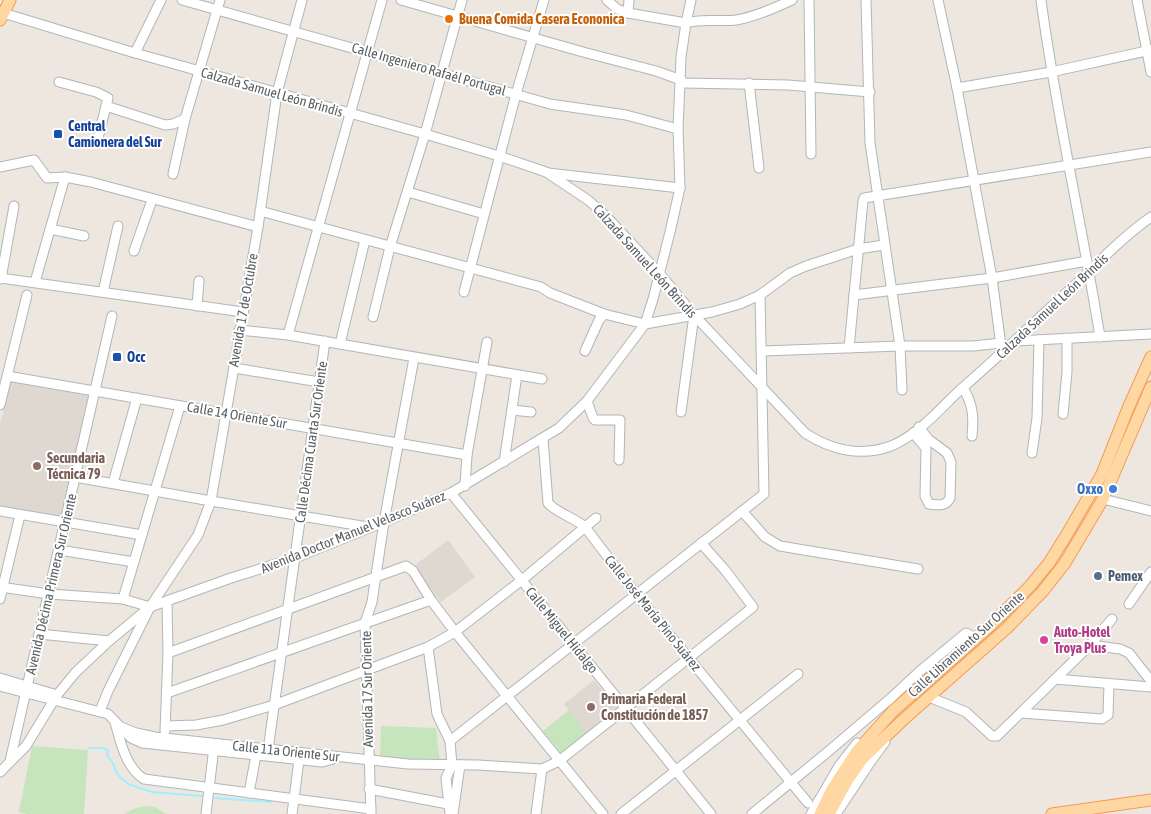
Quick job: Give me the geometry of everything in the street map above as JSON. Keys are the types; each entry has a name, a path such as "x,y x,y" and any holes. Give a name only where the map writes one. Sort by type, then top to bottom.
{"main road":[{"path":"1,15 10,0"},
{"name":"Calle Libramiento Sur Oriente","path":"820,814 831,791 857,751 893,711 956,648 975,638 1030,586 1049,562 1102,474 1151,357"},
{"name":"Calle Libramiento Sur Oriente","path":"829,814 847,781 863,758 904,718 1007,628 1043,591 1065,563 1103,499 1151,387"},
{"path":"1052,814 1151,800"}],"street":[{"path":"135,53 161,0"},
{"name":"Calle Ingeniero Rafaél Portugal","path":"182,0 550,104 626,115 678,129"},
{"path":"173,174 185,119 220,0"},
{"name":"Avenida 17 de Octubre","path":"150,607 198,535 211,501 258,227 276,93 302,0"},
{"path":"288,335 382,0"},
{"path":"401,0 656,71 681,80 684,83 749,83 870,92"},
{"path":"373,317 390,247 425,134 462,0"},
{"path":"464,292 499,156 544,0"},
{"path":"607,0 617,10 686,23 693,21 737,20 756,15 792,0"},
{"path":"628,13 629,0"},
{"name":"Avenida Doctor Manuel Velasco Suárez","path":"150,607 295,558 451,493 543,439 564,424 586,401 645,324 659,273 680,188 678,129 686,23 691,0"},
{"path":"809,0 811,154"},
{"path":"866,0 870,143 900,346 902,390"},
{"path":"938,0 957,88 992,278 1002,353"},
{"path":"1041,0 1050,72 1100,337"},
{"path":"1137,0 1149,51 1151,72"},
{"name":"Calzada Samuel León Brindis","path":"1,15 425,134 546,172 588,200 605,215 659,273 694,315 805,433 817,441 843,450 859,452 879,450 892,445 916,430 1002,353 1126,237 1151,217"},
{"path":"957,88 1050,72 1149,51"},
{"path":"59,82 108,98 98,138"},
{"path":"749,83 759,168"},
{"path":"106,106 165,125 185,119"},
{"path":"849,348 864,198 1151,152"},
{"path":"0,167 34,160 47,178 64,177 91,182 152,200 258,227"},
{"path":"546,172 680,188"},
{"path":"35,282 64,177"},
{"path":"408,192 484,214"},
{"path":"134,251 152,200"},
{"path":"14,206 0,279 35,282 243,312"},
{"path":"260,211 541,287 550,293 604,314 645,324 740,304 760,295 790,273 806,266 858,249 884,245"},
{"path":"103,292 118,226"},
{"path":"50,228 84,236"},
{"path":"340,344 365,240"},
{"path":"854,296 992,278 1087,261"},
{"path":"197,306 199,281"},
{"path":"450,741 764,494 763,351 760,295"},
{"path":"0,405 27,296"},
{"path":"585,351 599,320 604,314"},
{"path":"681,412 694,315"},
{"name":"Avenida Décima Primera Sur Oriente","path":"10,764 112,316"},
{"path":"239,330 288,335 414,358 542,378"},
{"path":"1015,341 1151,334"},
{"path":"1063,414 1067,372 1067,338"},
{"path":"1032,453 1037,418 1039,340"},
{"name":"Calle Décima Cuarta Sur Oriente","path":"268,750 325,341"},
{"path":"465,486 467,455 487,342"},
{"path":"763,351 900,346 973,346 1001,343"},
{"name":"Avenida 17 Sur Oriente","path":"371,811 365,623 372,602 384,522 414,358"},
{"path":"234,368 319,382"},
{"path":"504,462 517,375"},
{"name":"Calle 14 Oriente Sur","path":"7,376 467,455"},
{"path":"963,388 970,400 972,409 972,436"},
{"path":"113,483 138,398"},
{"path":"586,401 593,418 596,420 620,420 619,460"},
{"path":"122,599 180,406"},
{"path":"512,410 531,412"},
{"path":"916,430 947,453 951,462 950,498 948,502 941,505 929,504 925,496 926,448 916,430"},
{"name":"Calle José María Pino Suárez","path":"543,439 548,504 552,508 579,521 585,527 636,594 808,803"},
{"path":"76,477 370,527"},
{"name":"Calle Miguel Hidalgo","path":"451,493 711,814"},
{"path":"1103,499 1151,511"},
{"path":"0,511 142,535"},
{"path":"742,511 765,537 780,546 918,568"},
{"path":"0,599 1,587 20,515"},
{"path":"166,726 196,725 223,720 274,704 428,647 455,632 522,580 596,518"},
{"path":"536,814 542,769 559,761 753,606 725,570 701,544"},
{"path":"59,550 134,562"},
{"path":"168,652 406,566 413,571 455,632 603,814"},
{"path":"1129,604 1151,572"},
{"path":"1,587 49,594 122,599 150,607"},
{"path":"167,693 432,600"},
{"path":"160,742 166,726 167,601"},
{"path":"0,772 26,746 56,698 76,672 109,640 150,607"},
{"path":"100,711 150,607"},
{"path":"929,697 966,712 995,737 1090,646 1112,619"},
{"path":"40,634 109,640"},
{"path":"1090,646 1120,649 1129,653 1151,681"},
{"path":"428,647 437,714 450,741 456,765 452,814"},
{"path":"752,814 830,750 920,671 956,648"},
{"path":"621,814 798,674"},
{"path":"0,678 27,690"},
{"path":"1055,679 1151,688"},
{"path":"1021,713 1106,718 1108,715 1109,684"},
{"path":"0,686 27,690"},
{"name":"Calle 11a Oriente Sur","path":"27,690 108,714 131,738 142,743 160,742 268,750 427,765 542,769"},
{"path":"811,814 838,766 857,743 893,711"},
{"path":"835,814 871,761 904,718"},
{"path":"118,723 125,753 135,772 144,779 371,811"},
{"path":"206,814 214,747"},
{"name":"Calle 11a Oriente Sur","path":"214,747 298,760 326,762 335,757"},
{"path":"249,794 256,755"},
{"path":"292,814 298,760"},
{"path":"452,814 448,804 446,778 456,765"},
{"path":"369,788 448,804"}],"shaded area":[{"name":"Secundaria Técnica 79","path":"11,381 89,395 61,518 0,507 0,424"},
{"path":"448,540 475,577 441,602 414,566"},
{"name":"Primaria Federal Constitución de 1857","path":"594,680 618,710 587,734 564,704"}],"green space":[{"path":"569,710 587,734 562,754 543,731"},
{"path":"381,726 436,728 440,761 380,757"},
{"path":"32,746 88,750 84,814 28,814 19,812"},
{"path":"144,806 155,807 166,814 124,814"}],"waterway":[{"path":"88,748 108,750 107,755 115,770 128,784 152,792 202,796"},
{"path":"215,798 271,802"}],"place":[{"name":"Buena Comida Casera Econonica","path":"449,19"},
{"name":"Central Camionera del Sur","path":"58,134"},
{"name":"Occ","path":"117,357"},
{"name":"Secundaria Técnica 79","path":"37,466"},
{"name":"Oxxo","path":"1113,489"},
{"name":"Pemex","path":"1098,576"},
{"name":"Auto-Hotel Troya Plus","path":"1044,640"},
{"name":"Primaria Federal Constitución de 1857","path":"591,707"}]}
